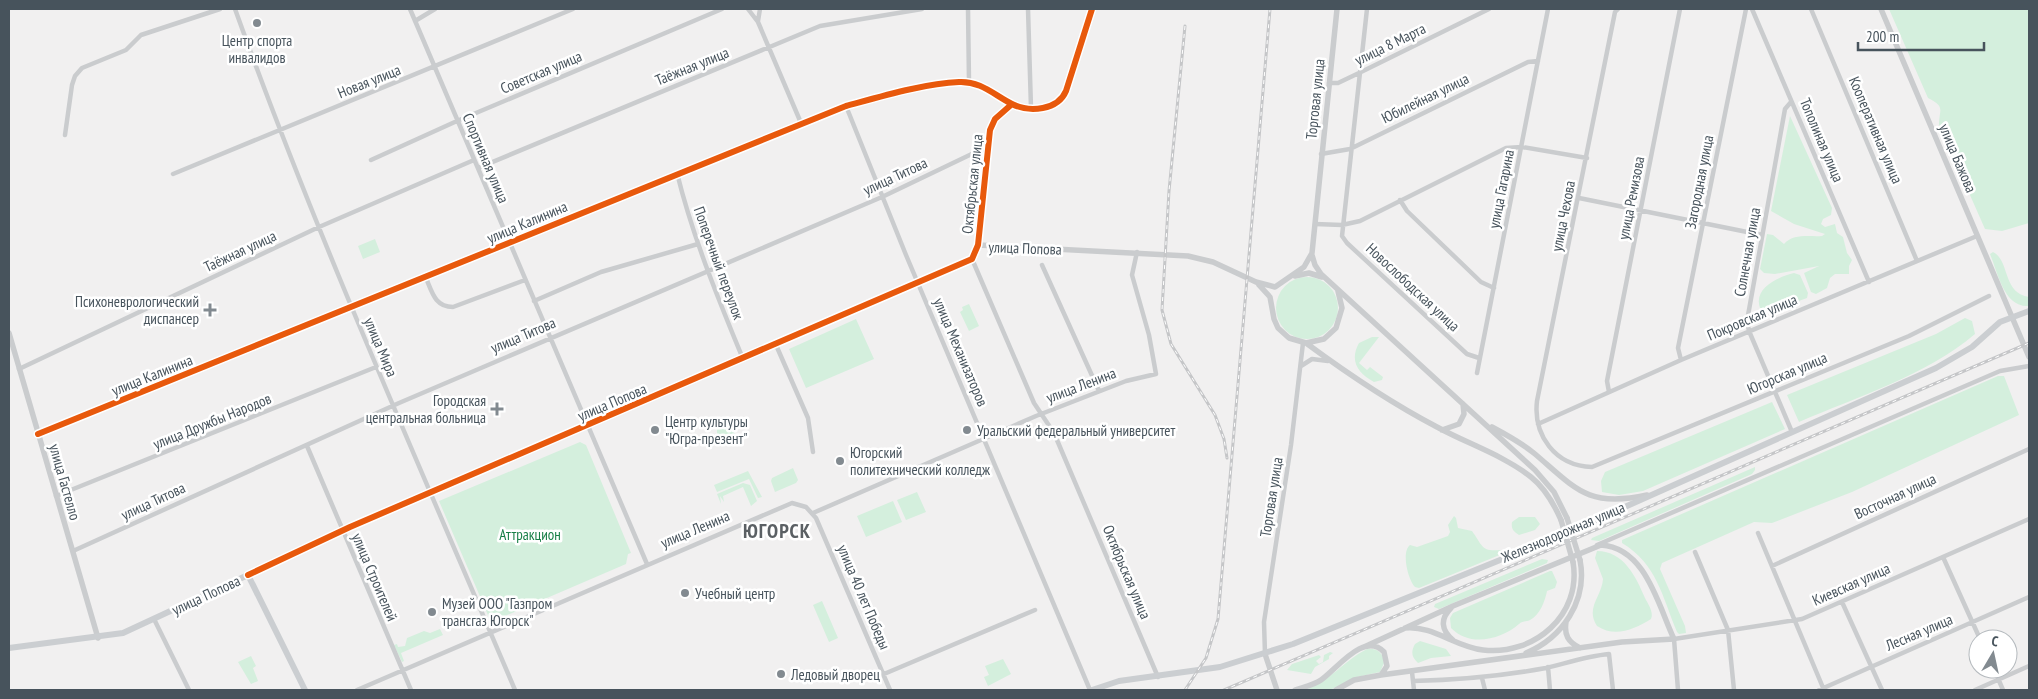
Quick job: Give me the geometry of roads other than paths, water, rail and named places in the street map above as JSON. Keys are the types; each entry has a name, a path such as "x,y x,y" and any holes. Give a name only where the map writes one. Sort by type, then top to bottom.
{"main road":[{"name":"Железнодорожная улица","path":"1091,690 1114,682 1208,669 1265,654 1562,535 1647,495 1944,364 1972,347 1998,324 2012,316 2029,311"},
{"name":"улица Попова","path":"9,648 98,638 123,633 248,575"},
{"path":"248,575 305,690"}],"street":[{"path":"66,135 72,85 75,76 87,65 126,50 141,36 220,9"},
{"name":"улица Мира","path":"235,9 280,131 376,368 515,690"},
{"name":"Спортивная улица","path":"410,9 508,243 647,564"},
{"path":"415,21 435,9"},
{"name":"Новая улица","path":"174,174 435,68 573,9"},
{"name":"Советская улица","path":"371,160 457,120 722,9"},
{"path":"748,9 758,22 801,123"},
{"path":"758,22 760,9"},
{"name":"Таёжная улица","path":"478,168 834,22 922,9"},
{"path":"968,9 969,82"},
{"path":"1028,9 1031,108 1051,106 1062,99 1092,9"},
{"name":"Торговая улица","path":"1312,252 1337,9"},
{"path":"1342,225 1367,9"},
{"name":"улица 8 Марта","path":"1329,84 1338,83 1489,9"},
{"name":"улица Гагарина","path":"1477,373 1548,9"},
{"name":"улица Чехова","path":"1538,426 1537,401 1615,12 1618,9"},
{"name":"улица Ремизова","path":"1609,392 1607,381 1680,9"},
{"name":"Загородная улица","path":"1681,360 1678,348 1746,9"},
{"name":"Тополиная улица","path":"1752,9 1869,282"},
{"name":"Кооперативная улица","path":"1811,9 1918,261"},
{"name":"улица Бажова","path":"1880,9 2029,357"},
{"name":"Юбилейная улица","path":"1321,154 1350,149 1528,62 1538,61"},
{"name":"улица Калинина","path":"38,434 846,106 935,85 969,82 988,89 1012,104 1031,108"},
{"name":"Солнечная улица","path":"1792,102 1785,109 1747,321 1749,331 1792,432"},
{"name":"Октябрьская улица","path":"978,245 986,150 993,122 1012,104"},
{"name":"улица Механизаторов","path":"846,106 918,283 1091,690"},
{"path":"1315,224 1342,225 1367,218 1496,151 1506,148 1522,147 1587,158"},
{"name":"улица Титова","path":"72,552 392,406 882,197 978,151 986,150"},
{"name":"Таёжная улица","path":"19,370 319,227 474,160"},
{"name":"Поперечный переулок","path":"677,173 707,271 743,359"},
{"path":"1579,198 1762,234"},
{"path":"1400,200 1407,211 1481,282 1494,288"},
{"name":"Новослободская улица","path":"1342,225 1342,236 1347,243 1467,354 1479,358"},
{"name":"Покровская улица","path":"1538,426 1681,360 1977,236"},
{"path":"534,301 601,272 698,244"},
{"name":"улица Попова","path":"248,575 342,531 918,283 973,258 978,245 1137,252 1205,259 1256,282"},
{"path":"973,258 981,250 989,246"},
{"name":"улица Ленина","path":"357,690 786,504 804,505 813,513 1042,414 1132,379 1156,374 1149,335 1132,275 1137,252"},
{"path":"1256,282 1275,287 1291,278 1307,264 1312,252"},
{"path":"1312,252 1315,265 1334,286 1546,480 1560,502 1564,519 1573,562 1574,582 1570,600 1557,622 1545,634 1527,644 1504,650 1482,650 1461,645 1421,629 1400,629"},
{"name":"Октябрьская улица","path":"973,258 1031,396 1054,433 1158,676"},
{"path":"1042,265 1099,391"},
{"path":"1291,278 1309,273 1327,279"},
{"path":"426,278 436,300 446,307 453,307 525,280"},
{"path":"1256,282 1268,293 1274,319 1281,332 1289,338 1304,343 1369,388 1442,430 1496,456 1530,476 1544,489 1564,519 1580,560 1582,572 1580,592 1566,622 1554,636 1541,646 1512,658"},
{"path":"1272,309 1275,294 1284,282"},
{"path":"1304,343 1324,339 1339,323 1342,304 1334,286"},
{"name":"Югорская улица","path":"1538,426 1545,443 1556,454 1568,462 1592,468 1909,336 1989,296"},
{"name":"улица Гастелло","path":"9,332 98,638"},
{"name":"Торговая улица","path":"1265,654 1264,622 1292,445 1304,343"},
{"path":"776,345 808,418 813,452"},
{"path":"1300,367 1312,359 1331,362"},
{"path":"1295,690 1323,679 1346,658 1400,629 2000,371 2029,366"},
{"name":"улица Дружбы Народов","path":"56,496 376,368"},
{"path":"1442,430 1459,424 1464,414 1463,403"},
{"path":"1484,423 1522,444 1570,486 1584,493 1601,499 1616,500 1647,495"},
{"name":"улица Строителей","path":"306,446 411,690"},
{"name":"Восточная улица","path":"1772,566 2029,448"},
{"name":"улица 40 лет Победы","path":"813,513 890,690"},
{"name":"Киевская улица","path":"1674,639 1795,620 1842,602 1943,556 2029,520"},
{"path":"1758,533 1822,690"},
{"path":"1594,546 1616,548 1638,562 1674,639 1678,690"},
{"path":"1695,552 1728,630 1734,690"},
{"path":"1943,556 1975,629"},
{"name":"Лесная улица","path":"1822,690 1871,666 2029,597"},
{"path":"1842,602 1882,690"},
{"path":"1453,606 1446,613 1442,626 1446,634 1461,645"},
{"path":"884,674 1035,610"},
{"path":"154,619 189,690"},
{"path":"1566,622 1568,638 1572,645 1580,648"},
{"path":"1338,690 1354,680 1381,675 1622,642 1674,639"},
{"path":"1364,647 1377,647 1384,652 1387,666 1381,675"},
{"path":"1265,654 1277,690"},
{"path":"1413,681 1482,678 1609,654 1613,690"},
{"path":"1975,690 2029,666"},
{"path":"1548,667 1550,690"},
{"path":"1412,672 1414,690"},
{"path":"1482,678 1485,690"},
{"path":"1274,680 1284,690"},
{"path":"1999,680 2004,690"}],"railway":[{"path":"1185,690 1206,658 1218,619 1270,9"},
{"path":"1185,26 1169,191 1162,310 1171,344 1215,415 1224,439 1227,458"},
{"path":"1224,690 2029,343"}],"place":[{"name":"Центр спорта инвалидов","path":"257,23"},
{"name":"Психоневрологический диспансер","path":"210,310"},
{"name":"Городская центральная больница","path":"497,409"},
{"name":"Центр культуры \"Югра-презент\"","path":"655,430"},
{"name":"Уральский федеральный университет","path":"967,430"},
{"name":"Югорский политехнический колледж","path":"840,461"},
{"name":"Учебный центр","path":"685,593"},
{"name":"Музей ООО \"Газпром трансгаз Югорск\"","path":"432,612"},
{"name":"Ледовый дворец","path":"781,674"}],"district":[{"name":"ЮГОРСК","path":"777,531"}],"park label":[{"name":"Аттракцион","path":"530,534"}]}
